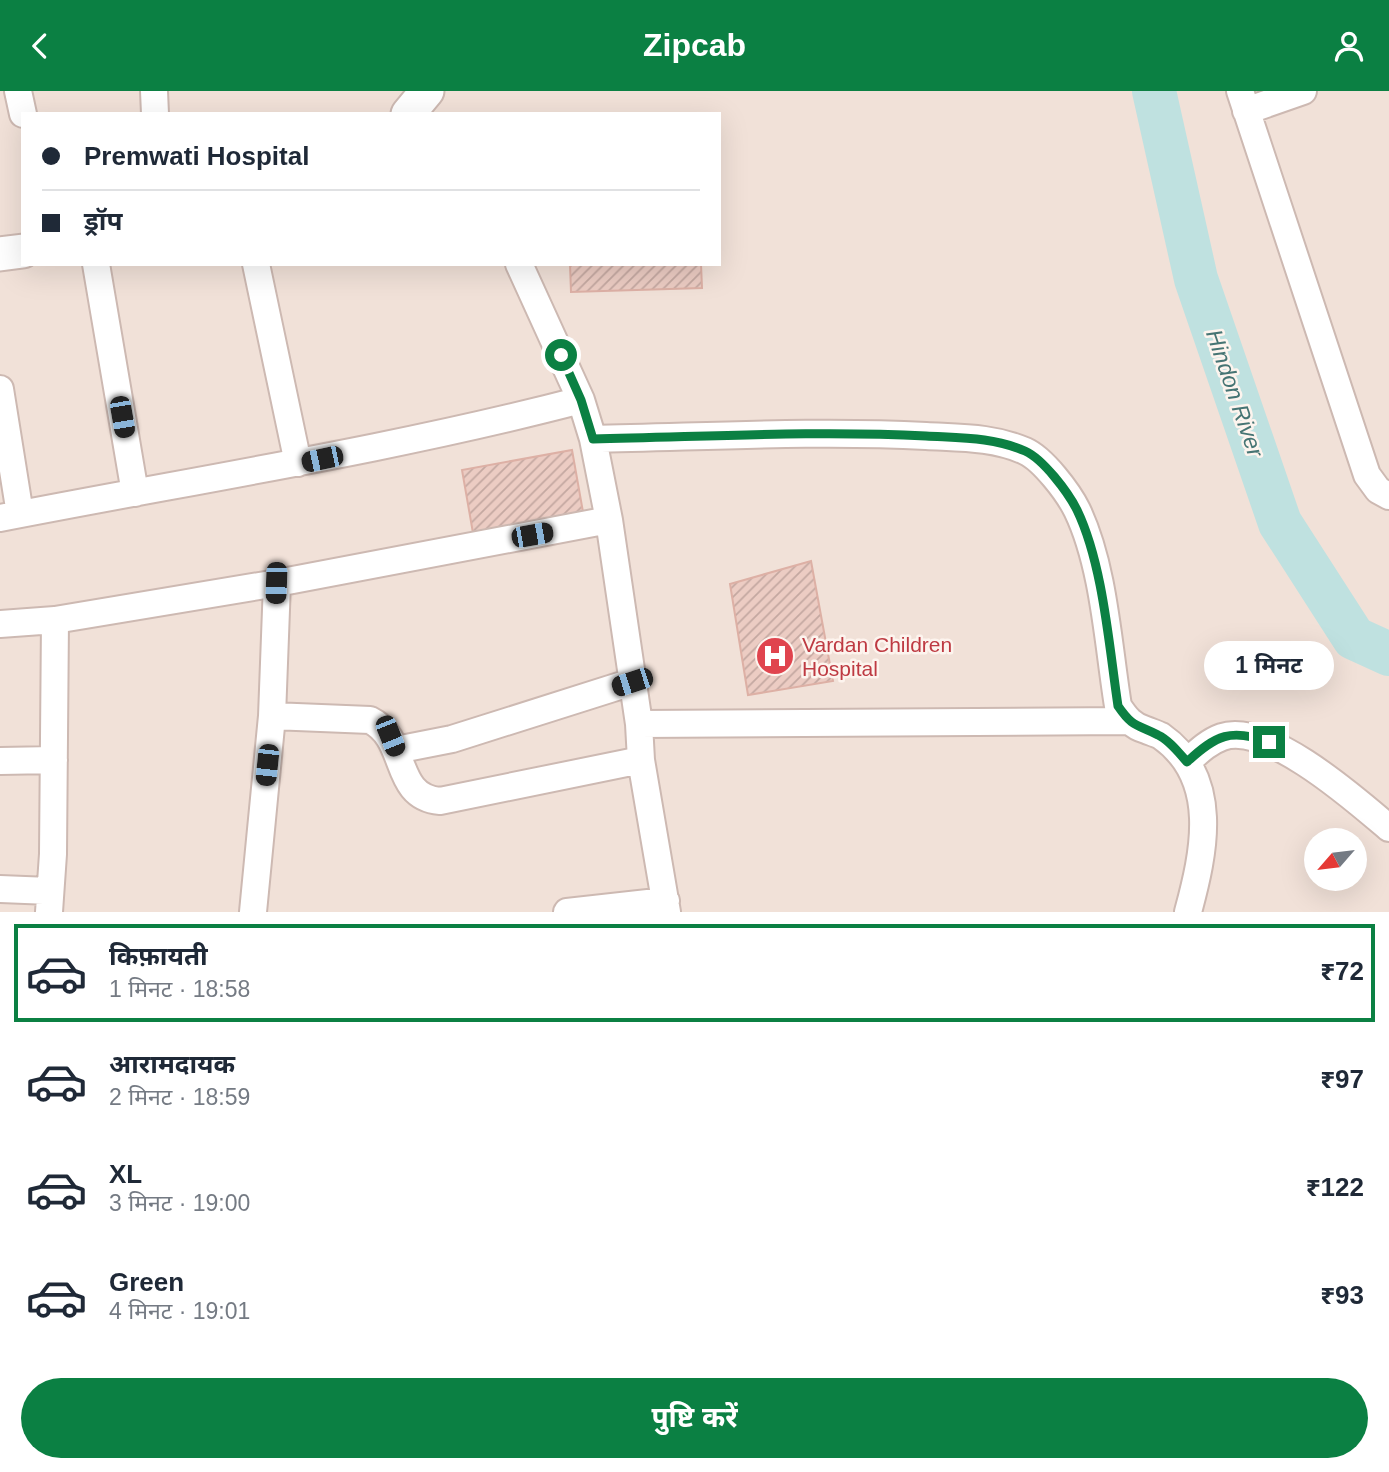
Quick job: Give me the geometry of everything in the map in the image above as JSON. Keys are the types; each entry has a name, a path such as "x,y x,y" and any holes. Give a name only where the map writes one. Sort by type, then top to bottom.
{"street":[{"path":"18,91 23,112"},
{"path":"154,91 155,112"},
{"path":"1303,91 1243,101 1367,475 1378,490 1389,496"},
{"path":"0,254 21,251"},
{"path":"96,266 135,493"},
{"path":"256,266 298,463"},
{"path":"520,266 581,400 593,439 609,520 642,760 667,907 567,912"},
{"path":"0,389 10,516 298,463 490,424 581,400"},
{"path":"593,439 884,434 995,440 1028,452 1049,471 1076,508 1088,539 1096,568 1118,706 1128,721 1140,729 1160,736 1187,762 1200,787 1204,818 1196,882 1188,912"},
{"path":"0,624 55,620 276,583 609,520"},
{"path":"253,912 272,716 276,583"},
{"path":"0,889 50,901 55,620"},
{"path":"396,750 452,739 632,682"},
{"path":"272,716 370,720 382,726 390,736 410,785 416,793 427,799 440,801 642,760"},
{"path":"639,724 1128,721"},
{"path":"1187,762 1204,746 1224,736 1248,734 1269,742 1306,764 1349,793 1389,828"},
{"path":"0,761 54,760"}],"shaded area":[{"path":"0,91 1389,91 1389,912 0,912"}],"building":[{"path":"570,266 701,266 702,288 571,292"},
{"path":"572,450 583,512 473,533 462,470"},
{"path":"811,561 833,681 748,695 730,584"}],"waterway":[{"name":"Hindon River","path":"1154,91 1196,279 1280,523 1354,638 1389,654"}],"place":[{"name":"Vardan Children Hospital","path":"775,656"}],"route":[{"path":"561,355 581,400 593,439 884,434 995,440 1028,452 1049,471 1076,508 1088,539 1096,568 1118,706 1128,721 1140,729 1160,736 1187,762 1204,746 1224,736 1248,734 1269,742"}]}
